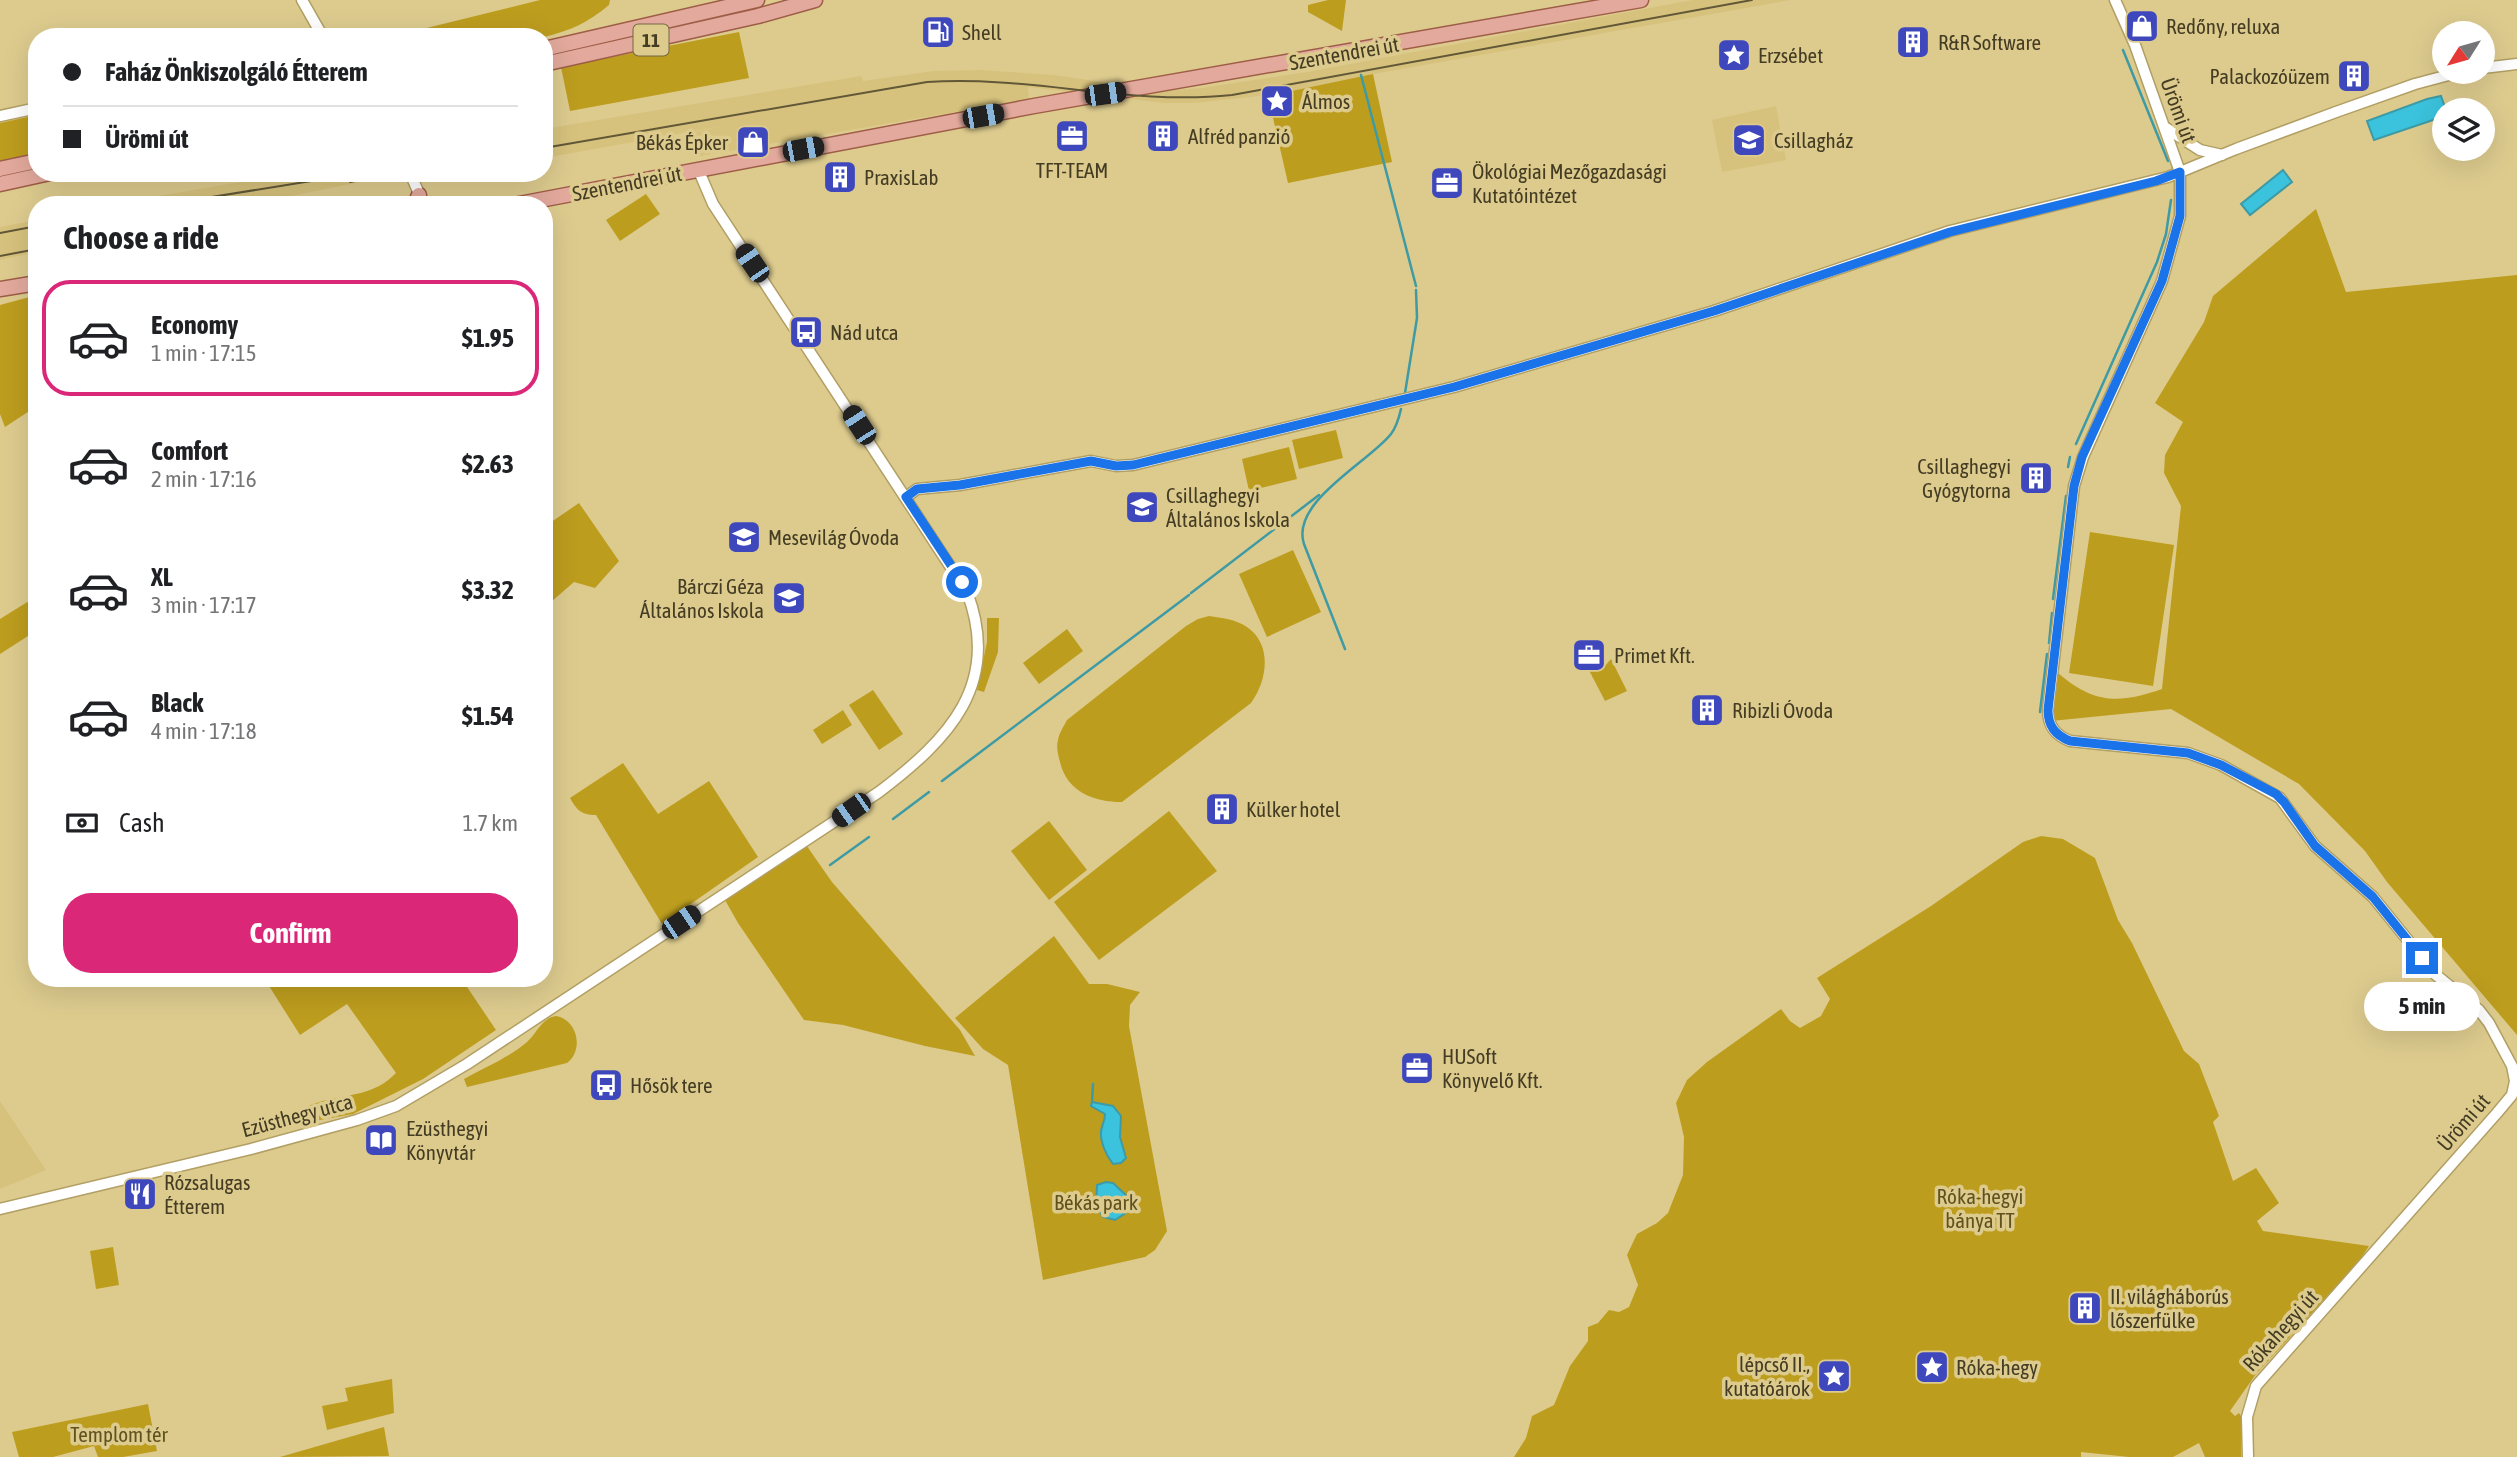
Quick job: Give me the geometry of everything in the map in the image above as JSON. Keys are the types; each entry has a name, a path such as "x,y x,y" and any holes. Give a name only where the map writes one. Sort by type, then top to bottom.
{"main road":[{"name":"11","path":"553,46 757,0"},
{"name":"11","path":"553,62 747,19 815,0"},
{"name":"Szentendrei út","path":"553,197 1047,104 1641,0"},
{"path":"0,169 28,163"},
{"path":"0,184 28,178"},
{"path":"0,289 28,284"}],"street":[{"path":"302,0 318,28"},
{"name":"Ürömi út","path":"2116,0 2166,128 2180,172 2180,216 2165,272 2082,457 2074,486 2048,717 2053,730 2070,741 2188,753 2221,765 2276,794 2315,846 2373,897 2436,975 2479,1010 2489,1023 2512,1066 2515,1081 2512,1095 2381,1244"},
{"path":"2496,66 2517,64"},
{"path":"906,497 917,489 960,485 1091,461 1133,465 1403,400 1714,311 1950,232 2156,181 2432,79"},
{"path":"0,116 28,110"},
{"path":"2166,128 2200,150 2222,155"},
{"name":"Ezüsthegy utca","path":"0,1209 251,1149 377,1114 445,1078 879,792 930,750 955,717 978,666 979,639 971,602 962,582 713,204 698,169"},
{"name":"Rókahegyi út","path":"2248,1457 2247,1418 2256,1386 2381,1244"}],"shaded area":[{"path":"1692,0 1791,0 1379,73 1278,94 1194,103 1164,103 1028,87 1029,99 694,157 690,133 723,126 553,156 553,127 861,76 863,81 933,71 980,70 1054,75 1163,91 1307,72"},
{"name":"Csillagház","path":"1776,106 1786,160 1722,172 1712,120"},
{"path":"241,182 361,182 291,196 159,196"},
{"path":"28,222 28,254 0,260 0,227"},
{"path":"0,1101 46,1170 0,1189"}],"green space":[{"path":"540,0 610,0 609,5 586,21 553,34 553,28 426,28"},
{"path":"1328,0 1346,0 1342,31 1308,12 1308,5"},
{"path":"739,32 749,78 570,111 561,67"},
{"path":"1373,74 1392,162 1288,183 1268,96"},
{"path":"28,117 28,155 0,161 0,123"},
{"path":"646,194 660,214 620,241 606,220"},
{"path":"2316,209 2346,292 2517,275 2517,1035 2387,882 2365,851 2299,784 2171,709 2051,721 2058,673 2083,691 2107,698 2133,697 2162,689 2181,506 2164,473 2165,455 2183,422 2155,403 2204,322 2213,296"},
{"path":"28,297 28,412 5,427 0,414 0,305"},
{"path":"1336,430 1343,458 1299,469 1292,440"},
{"path":"1289,447 1297,479 1249,491 1242,459"},
{"path":"579,503 619,561 595,588 574,582 553,600 553,521"},
{"path":"2090,532 2174,545 2153,686 2069,673"},
{"path":"1293,550 1321,612 1267,637 1239,574"},
{"path":"28,602 28,636 0,654 0,619"},
{"path":"1209,616 1242,624 1261,643 1264,674 1251,703 1122,802 1101,800 1075,788 1064,772 1057,745 1067,720 1186,626"},
{"path":"987,618 999,618 998,652 984,692 977,690 987,642"},
{"path":"1067,629 1083,651 1039,684 1023,663"},
{"path":"1583,648 1594,671 1605,666 1611,659 1627,691 1605,701 1579,651"},
{"path":"873,690 903,734 879,750 849,705"},
{"path":"843,710 852,725 822,744 813,730"},
{"path":"623,763 658,814 709,781 758,857 662,924 596,815 580,811 570,798"},
{"path":"1169,811 1217,871 1099,960 1054,902"},
{"path":"1049,821 1087,870 1049,900 1011,851"},
{"name":"Róka-hegyi bánya TT","path":"2041,836 2063,839 2095,858 2118,920 2132,943 2184,1051 2199,1064 2219,1116 2213,1122 2233,1181 2256,1168 2279,1203 2257,1221 2263,1231 2369,1246 2357,1264 2256,1374 2230,1411 2235,1416 2239,1413 2241,1416 2241,1457 2205,1457 2199,1443 2173,1457 2129,1457 2081,1452 2081,1457 1514,1457 1526,1438 1532,1416 1554,1405 1570,1366 1588,1341 1588,1327 1598,1323 1609,1310 1619,1312 1629,1307 1638,1285 1627,1255 1637,1234 1657,1223 1668,1213 1683,1175 1684,1137 1676,1103 1687,1080 1707,1062 1781,1009 1790,1021 1800,1028 1821,1016 1830,999 1817,978 1931,906 2023,842"},
{"path":"804,842 832,882 960,1030 975,1056 843,1025 804,1020 725,900"},
{"name":"Békás park","path":"1054,936 1089,984 1107,984 1140,992 1130,1005 1129,1026 1167,1231 1155,1250 1145,1257 1043,1280 1008,1065 983,1049 955,1018"},
{"path":"270,987 467,987 496,1030 423,1079 353,1114 298,1124 291,1112 323,1101 371,1090 396,1073 347,1004 300,1035"},
{"path":"556,1016 569,1023 576,1036 576,1051 567,1063 467,1087 464,1079 513,1053 527,1042 543,1023"},
{"path":"113,1247 119,1285 96,1289 90,1251"},
{"path":"392,1379 394,1413 327,1430 322,1406 348,1401 345,1388"},
{"name":"Templom tér","path":"148,1404 157,1451 123,1457 98,1457 94,1446 53,1457 19,1457 12,1432"},
{"path":"384,1427 389,1456 280,1457"}],"water":[{"path":"2441,96 2442,98 2432,98 2432,120 2374,140 2367,121 2427,99"},
{"path":"2283,170 2292,182 2250,215 2241,204"},
{"path":"1092,1102 1113,1106 1121,1116 1120,1137 1126,1158 1121,1163 1113,1164 1106,1153 1101,1135 1105,1114 1091,1106"},
{"path":"1113,1183 1129,1198 1129,1211 1115,1220 1103,1217 1096,1206 1097,1185"}],"waterway":[{"path":"2123,50 2168,161"},
{"path":"1361,75 1416,286"},
{"path":"2076,444 2157,262 2166,234 2171,200"},
{"path":"1405,393 1417,318 1416,290"},
{"path":"1345,649 1304,544 1303,528 1309,513 1320,498 1391,434 1401,409"},
{"path":"2068,467 2070,457"},
{"path":"1191,593 1319,495"},
{"path":"2053,599 2066,496"},
{"path":"942,781 1189,595"},
{"path":"2049,643 2052,613"},
{"path":"2040,712 2047,654"},
{"path":"893,819 929,792"},
{"path":"830,865 869,837"},
{"path":"1092,1102 1093,1084"}],"tram line":[{"path":"553,146 927,82 1004,83 1155,97 1232,95 1752,0"},
{"path":"218,196 305,182"},
{"path":"0,233 28,228"},
{"path":"0,256 28,251"}],"place":[{"name":"Redőny, reluxa","path":"2142,26"},
{"name":"Shell","path":"938,32"},
{"name":"R&R Software","path":"1913,42"},
{"name":"Erzsébet","path":"1734,55"},
{"name":"Palackozóüzem","path":"2354,76"},
{"name":"Álmos","path":"1277,101"},
{"name":"TFT-TEAM","path":"1072,136"},
{"name":"Alfréd panzió","path":"1163,136"},
{"name":"Csillagház","path":"1749,140"},
{"name":"Békás Épker","path":"753,142"},
{"name":"PraxisLab","path":"840,177"},
{"name":"Ökológiai Mezőgazdasági Kutatóintézet","path":"1447,183"},
{"name":"Nád utca","path":"806,332"},
{"name":"Csillaghegyi Gyógytorna","path":"2036,478"},
{"name":"Csillaghegyi Általános Iskola","path":"1142,507"},
{"name":"Mesevilág Óvoda","path":"744,537"},
{"name":"Bárczi Géza Általános Iskola","path":"789,598"},
{"name":"Primet Kft.","path":"1589,655"},
{"name":"Ribizli Óvoda","path":"1707,710"},
{"name":"Külker hotel","path":"1222,809"},
{"name":"HUSoft Könyvelő Kft.","path":"1417,1068"},
{"name":"Hősök tere","path":"606,1085"},
{"name":"Ezüsthegyi Könyvtár","path":"381,1140"},
{"name":"Rózsalugas Étterem","path":"140,1194"},
{"name":"II. világháborús lőszerfülke","path":"2085,1308"},
{"name":"Róka-hegy","path":"1932,1367"},
{"name":"lépcső II., kutatóárok","path":"1834,1376"}],"route":[{"path":"962,582 906,497 917,489 960,485 1091,461 1102,461 1116,466 1133,465 1398,402 1714,311 1950,232 2156,181 2180,172 2180,216 2172,253 2162,281 2082,457 2074,486 2048,710 2050,725 2059,736 2070,741 2175,751 2208,759 2276,794 2315,846 2373,897 2422,958"}]}
